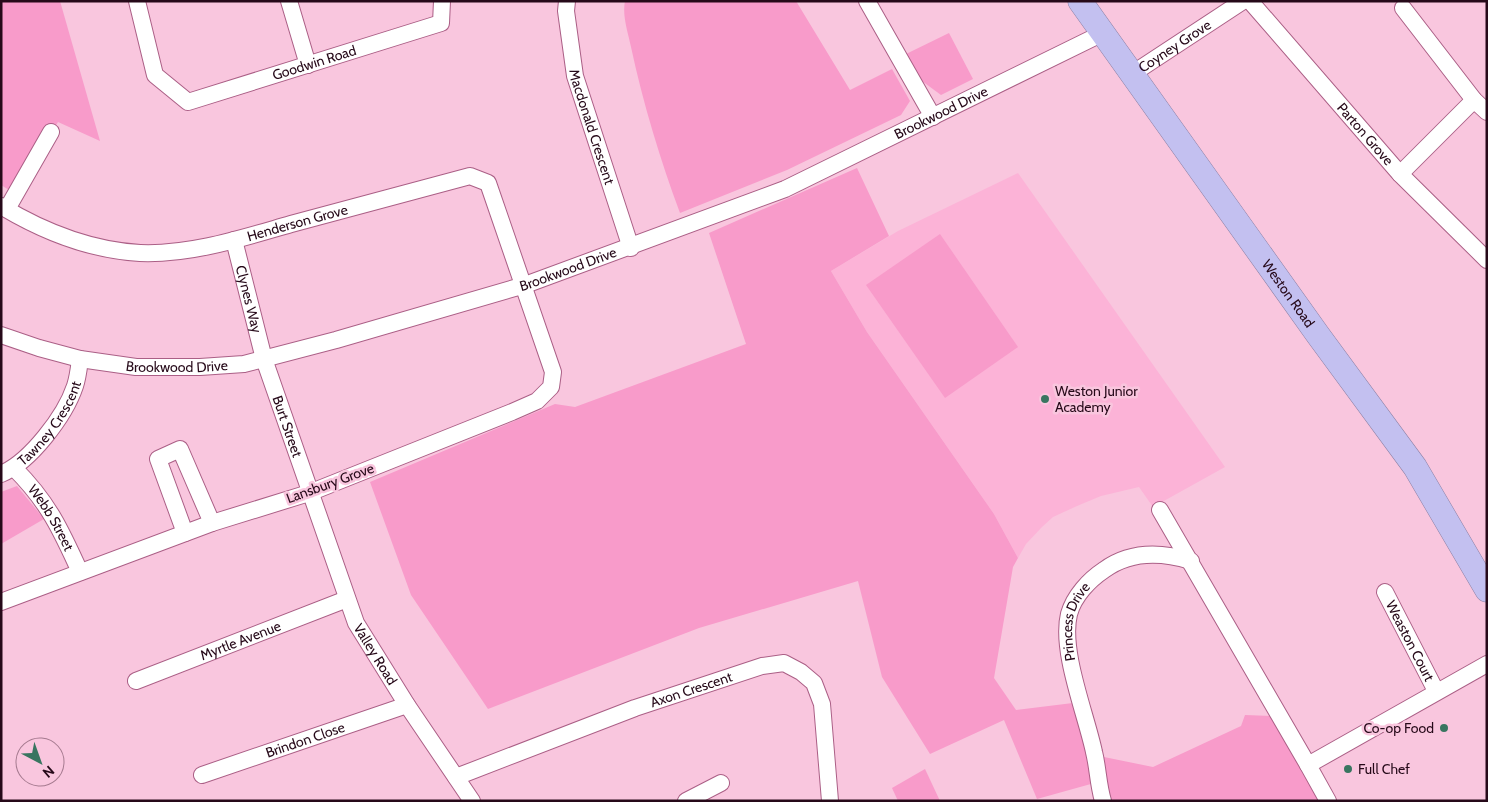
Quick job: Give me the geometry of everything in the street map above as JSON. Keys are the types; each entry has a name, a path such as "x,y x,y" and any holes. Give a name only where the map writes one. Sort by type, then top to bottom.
{"highway":[{"name":"Weston Road","path":"1080,1 1318,335 1415,467 1487,590"}],"street":[{"name":"Goodwin Road","path":"137,1 155,74 188,102 442,23 442,1"},
{"path":"289,1 308,65"},
{"name":"Macdonald Crescent","path":"567,1 566,11 575,76 631,248"},
{"path":"867,1 933,117"},
{"name":"Coyney Grove","path":"1132,74 1243,1"},
{"name":"Parton Grove","path":"1250,1 1400,174 1487,260"},
{"path":"1400,174 1482,108 1403,8"},
{"name":"Brookwood Drive","path":"1,335 80,359 136,367 200,368 244,364 264,359 525,285 631,248 785,190 1103,34"},
{"path":"3,209 51,132"},
{"name":"Henderson Grove","path":"3,209 55,234 81,244 118,251 168,252 234,240 470,176 488,183 525,285"},
{"name":"Clynes Way","path":"234,240 264,359"},
{"name":"Lansbury Grove","path":"1,602 212,523 309,493 537,401 551,387 553,372 525,285"},
{"name":"Tawney Crescent","path":"8,471 48,431 66,406 76,385 80,359"},
{"name":"Burt Street","path":"264,359 309,493"},
{"path":"184,533 158,459 180,449 212,523"},
{"name":"Webb Street","path":"8,471 36,490 47,505 80,572"},
{"name":"Valley Road","path":"309,493 356,624 407,705 456,777 465,799"},
{"path":"1160,510 1328,801"},
{"name":"Princess Drive","path":"1104,801 1098,782 1094,751 1070,658 1069,614 1079,594 1094,577 1114,563 1140,555 1170,554 1191,561"},
{"name":"Weaston Court","path":"1384,592 1436,691"},
{"name":"Myrtle Avenue","path":"136,681 347,599"},
{"name":"Axon Crescent","path":"456,777 635,708 762,666 784,663 801,672 814,683 822,704 830,801"},
{"path":"1308,765 1436,691 1487,664"},
{"name":"Brindon Close","path":"202,775 407,705"},
{"path":"686,801 721,783"}],"shaded area":[{"path":"1,1 60,1 100,141 58,122 14,193 1,185"},
{"path":"625,1 796,1 850,90 892,69 910,101 901,115 787,170 680,213 659,152 641,89 626,24"},
{"path":"949,33 973,79 941,95 922,81 906,54"},
{"path":"857,168 889,236 831,271 867,332 994,514 1018,558 1013,567 994,678 1016,710 1081,702 1098,782 1037,799 1004,720 930,754 882,677 858,581 699,628 488,709 411,595 370,482 555,404 575,407 746,344 709,233"},
{"name":"Weston Junior Academy","path":"1018,173 1225,467 1153,507 1139,487 1101,496 1077,506 1053,517 1026,544 1018,558 994,514 867,332 831,271 898,231"},
{"path":"940,234 1018,347 945,398 866,285"},
{"path":"17,486 44,519 1,544 1,492"},
{"path":"1245,715 1272,716 1309,775 1319,801 1111,801 1105,778 1104,757 1153,767 1241,726"},
{"path":"925,769 940,801 898,801 892,788"}],"place":[{"name":"Weston Junior Academy","path":"1045,399"},
{"name":"Co-op Food","path":"1444,728"},
{"name":"Full Chef","path":"1348,769"}]}
